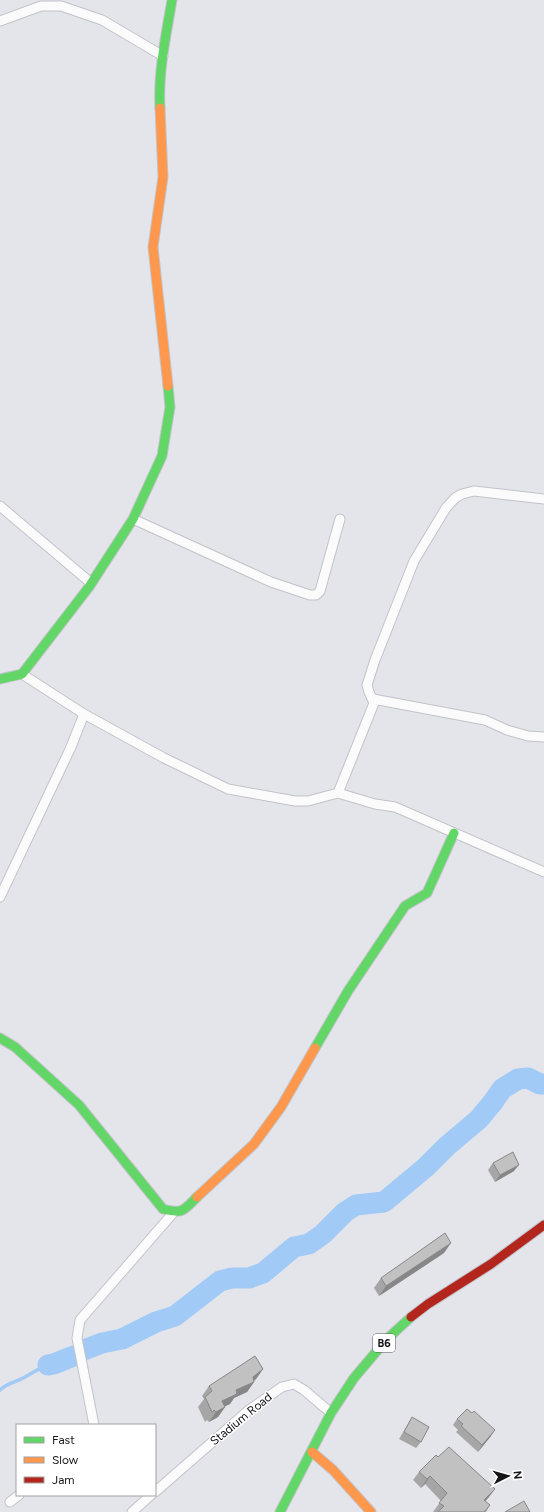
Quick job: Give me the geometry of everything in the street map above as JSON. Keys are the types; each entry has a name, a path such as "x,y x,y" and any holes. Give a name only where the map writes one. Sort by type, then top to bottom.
{"main road":[{"path":"0,679 22,674 91,584 132,519 162,456 170,407 153,247 162,177 159,98 163,56 172,0"},
{"path":"0,1038 15,1048 79,1105 163,1209 174,1212 182,1211 242,1153 254,1144 282,1107 348,991 405,906 427,893 454,833"},
{"name":"B6","path":"280,1512 331,1413 354,1378 387,1339 406,1320 428,1304 491,1264 544,1225"},
{"path":"312,1452 332,1470 371,1512"}],"street":[{"path":"0,21 41,6 60,6 102,20 163,56"},
{"path":"338,793 374,703 367,685 375,660 414,561 446,508 455,498 462,494 474,492 544,500"},
{"path":"0,506 91,584"},
{"path":"132,519 271,582 310,595 316,595 322,587 340,519"},
{"path":"22,674 84,714 164,758 228,789 295,801 308,801 338,793 375,804 395,806 544,872"},
{"path":"373,699 485,720 507,730 528,736 544,737"},
{"path":"0,897 71,747 84,714"},
{"path":"94,1424 77,1338 80,1320 174,1212"},
{"name":"Stadium Road","path":"156,1491 249,1410 282,1387 294,1384 304,1390 331,1413"},
{"path":"10,1502 18,1496"},
{"path":"132,1512 150,1496"}],"water":[{"path":"530,1077 544,1083 544,1087 523,1081 503,1091 495,1102 481,1116 500,1088 519,1078"}],"building":[{"path":"513,1152 519,1165 500,1175 493,1163"},
{"path":"445,1233 451,1243 386,1286 381,1278"},
{"path":"255,1356 263,1369 253,1377 254,1382 236,1390 237,1394 222,1401 225,1407 216,1412 214,1410 212,1412 205,1397 212,1391 209,1386"},
{"path":"467,1409 472,1413 474,1411 495,1430 482,1445 461,1426 463,1424 457,1419"},
{"path":"412,1417 429,1427 421,1442 404,1432"},
{"path":"449,1447 495,1489 484,1500 490,1505 484,1512 438,1512 444,1506 439,1503 447,1493 430,1476 427,1479 419,1472 436,1455 438,1457"},
{"path":"524,1501 530,1512 505,1512"}],"waterway":[{"path":"84,1350 102,1343 122,1339 156,1322 175,1316 220,1281 232,1278 249,1278 263,1273 294,1247 309,1244 323,1234 345,1212 356,1205 384,1202 426,1167 447,1146 479,1119 502,1089 518,1079 528,1078 540,1084 544,1084"},
{"path":"48,1365 55,1364 74,1356"},
{"path":"0,1390 48,1365"}],"traffic: fast":[{"path":"160,108 161,67 172,0"},
{"path":"0,679 22,674 89,587 133,519 162,456 170,407 168,386"},
{"path":"315,1048 348,991 405,906 427,893 454,833"},
{"path":"0,1038 15,1047 79,1105 163,1209 175,1211 182,1210 197,1197"},
{"path":"280,1512 331,1413 354,1378 387,1339 411,1317"}],"traffic: slow":[{"path":"160,108 163,177 153,247 168,386"},
{"path":"197,1197 254,1144 281,1107 315,1048"},
{"path":"312,1452 333,1470 371,1512"}],"traffic: jam":[{"path":"411,1317 428,1304 491,1264 544,1225"}]}
